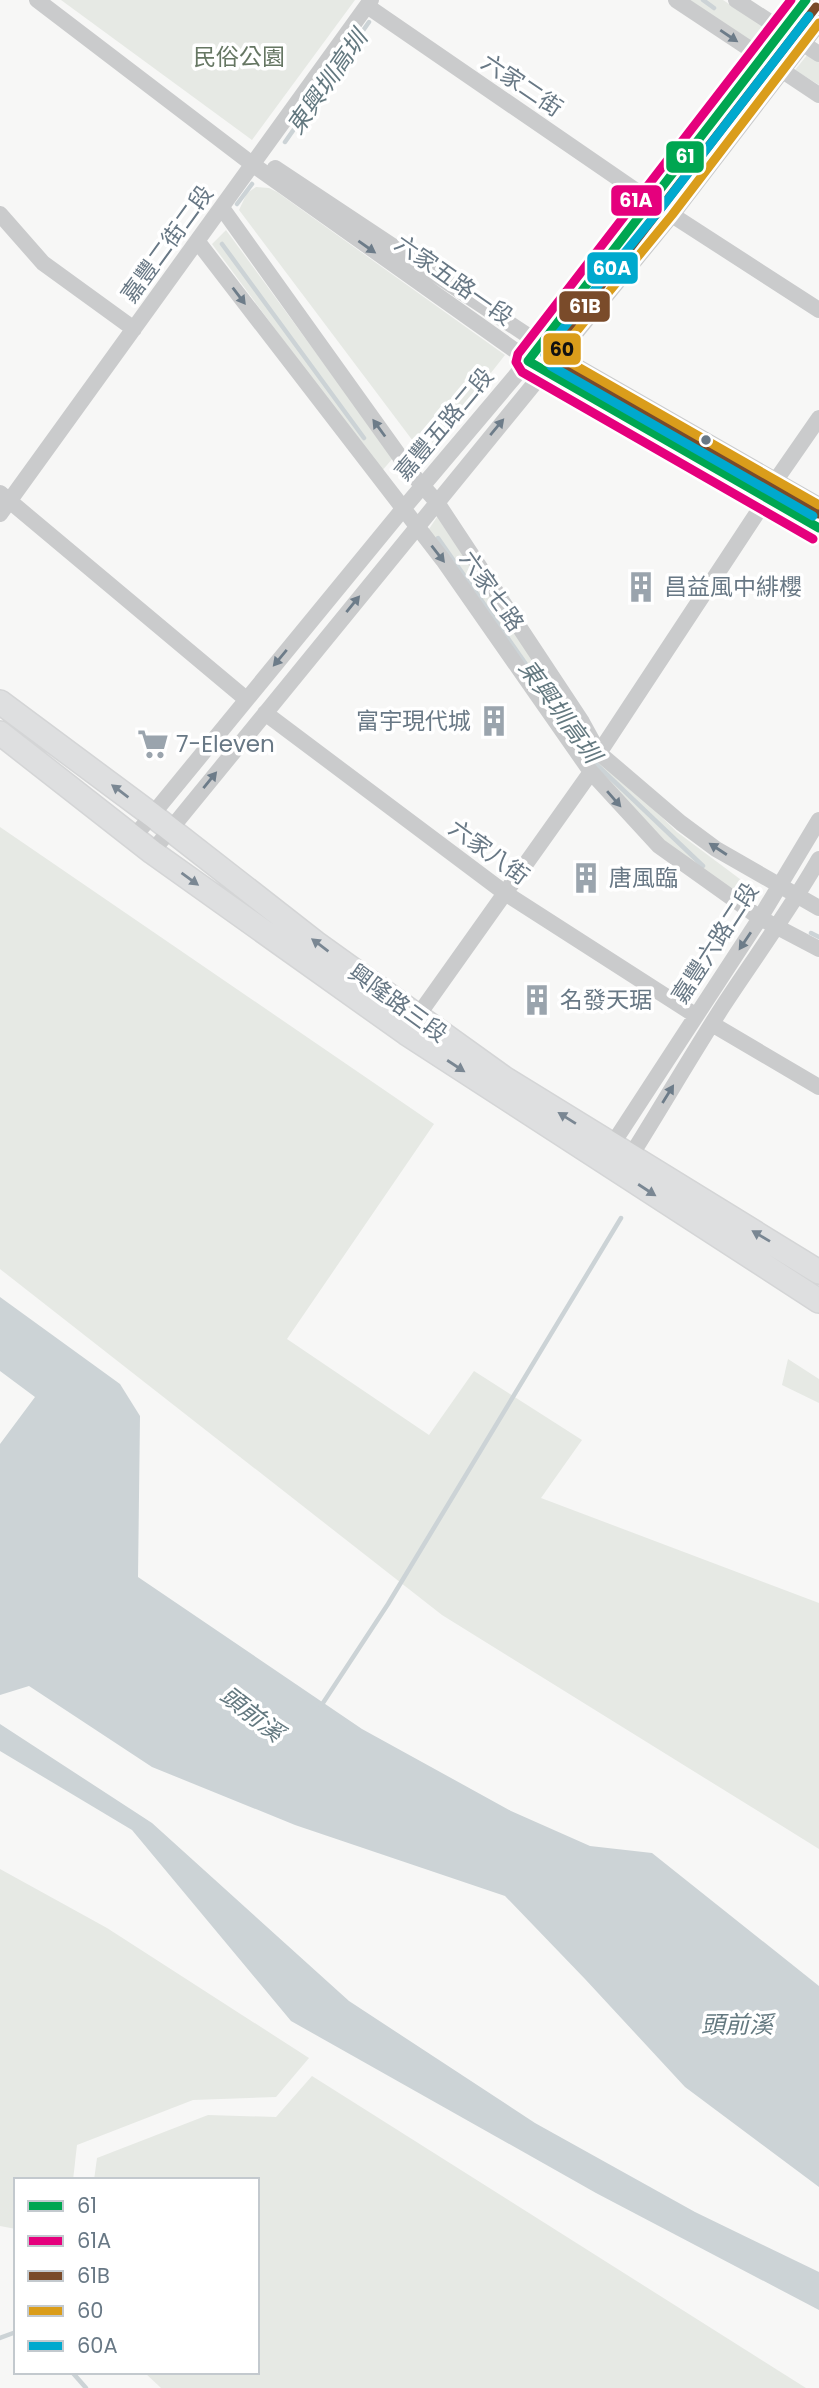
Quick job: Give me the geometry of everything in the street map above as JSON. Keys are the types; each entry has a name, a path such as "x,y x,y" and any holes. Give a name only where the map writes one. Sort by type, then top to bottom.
{"street":[{"name":"六家五路一段","path":"37,0 252,164 528,361 819,528"},
{"path":"676,0 819,95"},
{"path":"736,0 819,54"},
{"name":"嘉豐五路二段","path":"134,837 402,509 541,345 806,0"},
{"name":"嘉豐二街二段","path":"0,514 5,497 134,329 369,3"},
{"name":"六家二街","path":"369,3 651,201"},
{"name":"嘉豐五路二段","path":"152,852 672,215 819,23"},
{"name":"六家五路一段","path":"252,164 273,166 557,355 819,505"},
{"name":"六家七路","path":"222,208 421,487 436,501 599,752 681,823 716,849 819,908"},
{"path":"0,214 43,263 134,329"},
{"path":"672,215 819,310"},
{"name":"六家七路","path":"198,242 443,561 591,772 659,846 760,918 819,949"},
{"path":"776,480 819,418"},
{"path":"5,497 246,699"},
{"path":"599,752 767,498"},
{"name":"興隆路三段","path":"0,702 417,1017 819,1301"},
{"name":"六家八街","path":"265,713 505,893 695,1015"},
{"name":"興隆路三段","path":"0,733 152,852 405,1034 616,1159 819,1272"},
{"path":"417,1017 591,772"},
{"name":"嘉豐六路二段","path":"616,1159 695,1015 760,918 819,820"},
{"name":"嘉豐六路二段","path":"616,1159 712,1024 775,926 797,897 819,859"},
{"path":"712,1024 819,1087"}],"green space":[{"name":"民俗公園","path":"61,0 355,0 252,140"},
{"path":"688,0 723,0 772,32 760,48"},
{"path":"808,54 819,61 819,85 795,70"},
{"path":"256,187 277,192 505,355 425,457 239,210 247,193"},
{"path":"226,230 393,458 381,472 212,244"},
{"path":"437,517 602,759 677,832 752,888 744,899 662,842 593,769 427,532"},
{"path":"0,827 434,1124 287,1339 429,1435 474,1371 582,1440 541,1498 819,1603 819,1849 442,1615 0,1269"},
{"path":"788,1359 819,1379 819,1403 782,1385"},
{"path":"0,1869 107,1928 309,2058 276,2097 193,2100 77,2145 73,2178 14,2178 14,2229 0,2226"},
{"path":"312,2076 806,2388 161,2388 146,2374 259,2374 259,2178 94,2178 97,2158 208,2115 276,2117"}],"water":[{"name":"頭前溪","path":"0,1297 120,1384 140,1416 138,1577 362,1729 511,1811 590,1846 652,1853 819,1986 819,2187 685,2087 505,1896 295,1825 152,1767 29,1686 0,1695 0,1444 35,1397 0,1371"},
{"path":"0,1724 152,1823 349,2001 535,2123 695,2212 819,2272 819,2310 596,2193 291,2021 132,1830 0,1751"}],"waterway":[{"path":"703,0 714,8"},
{"name":"東興圳高圳","path":"285,142 369,22"},
{"name":"東興圳高圳","path":"237,204 252,184"},
{"name":"東興圳高圳","path":"222,244 364,438"},
{"name":"東興圳高圳","path":"438,538 595,763 703,866"},
{"name":"東興圳高圳","path":"811,933 819,937"},
{"path":"321,1706 388,1604 621,1218"},
{"path":"0,2338 14,2333"},
{"path":"74,2374 86,2388"}],"transit line":[{"name":"61A","path":"791,0 518,354 516,362 522,372 813,539"},
{"name":"61","path":"806,0 528,361 819,528"},
{"name":"61B","path":"816,7 546,357 819,514"},
{"name":"60A","path":"809,16 662,207 548,347 545,355 551,366 813,516"},
{"name":"60","path":"819,23 672,215 557,355 819,505"}],"place":[{"name":"昌益風中緋櫻","path":"641,587"},
{"name":"富宇現代城","path":"494,721"},
{"name":"7-Eleven","path":"153,744"},
{"name":"唐風臨","path":"586,878"},
{"name":"名發天琚","path":"537,1000"}]}
